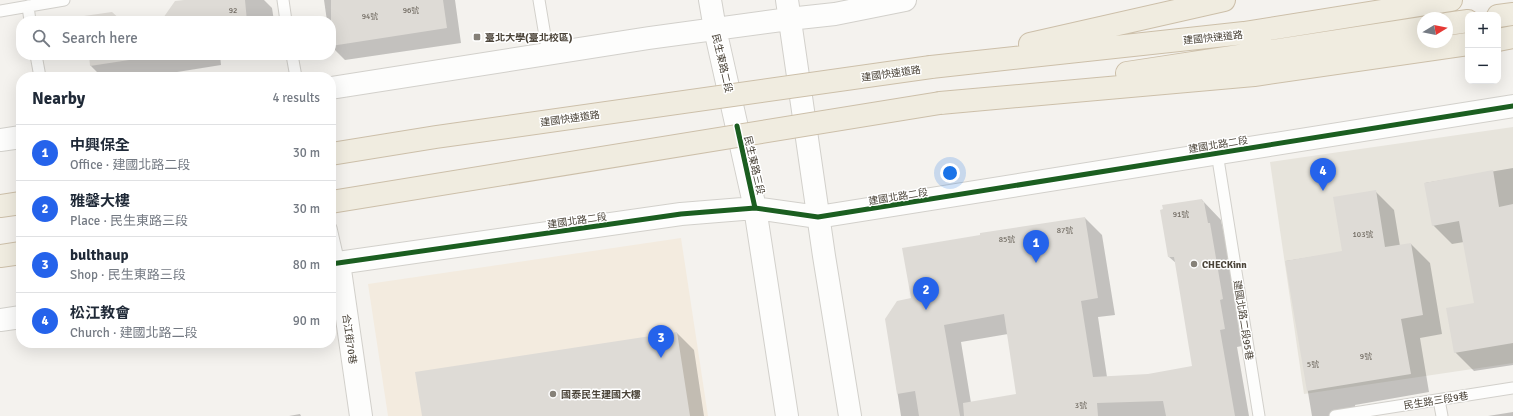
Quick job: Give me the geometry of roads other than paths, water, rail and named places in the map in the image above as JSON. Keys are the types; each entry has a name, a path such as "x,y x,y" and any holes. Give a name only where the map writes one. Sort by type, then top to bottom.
{"highway":[{"path":"931,67 1224,0"},
{"name":"建國快速道路","path":"336,153 444,136 931,67 1244,33 1451,0"},
{"path":"1501,16 1513,14"},
{"path":"1453,23 1465,21"},
{"name":"建國快速道路","path":"336,201 940,103 1417,29"},
{"path":"1501,40 1513,38"},
{"path":"940,103 1254,75 1465,44"},
{"path":"0,206 16,204"},
{"path":"0,256 16,254"}],"street":[{"name":"民生東路二段","path":"710,0 737,126"},
{"path":"336,87 715,29 788,9 835,14 906,0"},
{"path":"788,9 818,217 850,416"},
{"name":"建國北路二段","path":"336,263 682,214 755,208 818,217 1513,106"},
{"name":"民生東路三段","path":"737,126 755,208 787,416"},
{"path":"0,140 16,138"},
{"name":"合江街70巷","path":"336,269 361,416"},
{"path":"0,320 16,317"}],"lane":[{"path":"0,11 64,0"},
{"path":"283,0 285,16"},
{"path":"539,0 548,54"},
{"path":"28,6 29,16"},
{"path":"37,60 39,72"},
{"path":"293,60 295,72"},
{"name":"建國北路二段95巷","path":"1217,153 1259,416"},
{"name":"民生路三段9巷","path":"1335,416 1513,388"},
{"path":"1439,400 1442,416"}],"place":[{"name":"臺北大學(臺北校區)","path":"477,37"},
{"name":"松江教會","path":"1323,191"},
{"name":"中興保全","path":"1036,263"},
{"name":"CHECKinn","path":"1194,264"},
{"name":"雅馨大樓","path":"926,310"},
{"name":"bulthaup","path":"661,358"},
{"name":"國泰民生建國大樓","path":"553,394"}]}
